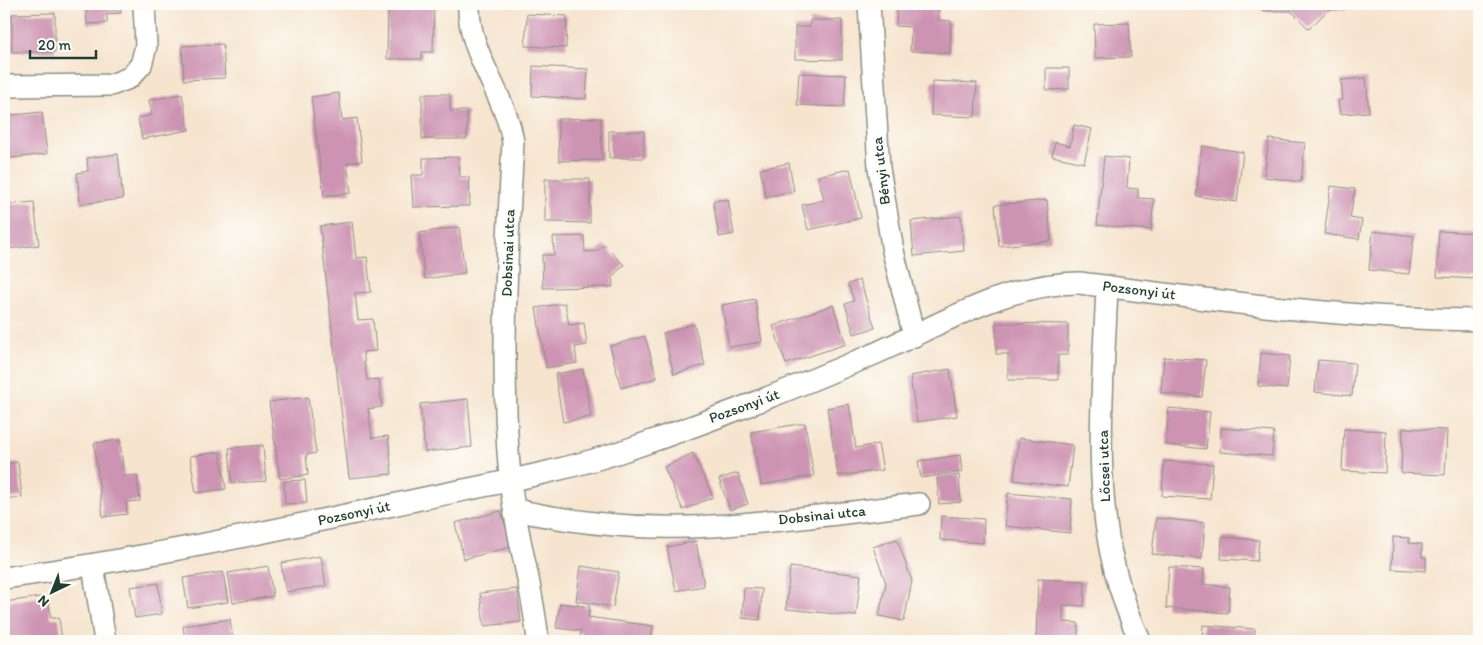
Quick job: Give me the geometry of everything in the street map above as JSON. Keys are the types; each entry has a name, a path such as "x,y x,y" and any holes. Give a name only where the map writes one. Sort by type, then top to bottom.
{"street":[{"path":"4,86 111,85 129,78 141,65 146,46 144,4"},
{"name":"Dobsinai utca","path":"469,4 471,31 505,108 513,142 505,365 510,479 523,554 535,606 538,641"},
{"name":"Bényi utca","path":"869,4 879,168 893,251 914,336"},
{"name":"Pozsonyi út","path":"4,578 93,566 510,479 630,449 795,387 914,336 965,310 998,298 1062,282 1308,311 1384,317 1479,320"},
{"name":"Lőcsei utca","path":"1107,286 1103,487 1114,569 1140,641"},
{"name":"Dobsinai utca","path":"516,510 551,518 644,526 711,526 919,504"},
{"path":"93,566 105,641"}],"building":[{"path":"86,4 120,4 121,13 107,14 107,23 87,24"},
{"path":"399,4 434,4 433,52 422,52 422,59 387,59 388,7 399,7"},
{"path":"897,4 939,4 938,20 951,21 950,53 910,51 911,27 896,26"},
{"path":"1256,4 1346,4 1346,9 1328,10 1309,29 1291,11 1263,11"},
{"path":"55,13 55,52 12,52 12,14"},
{"path":"527,14 567,16 566,48 525,46"},
{"path":"810,20 842,20 842,60 795,59 795,27 810,27"},
{"path":"1129,23 1131,57 1095,58 1094,24"},
{"path":"223,44 225,78 184,80 182,46"},
{"path":"533,66 588,69 586,99 532,96"},
{"path":"1046,68 1069,68 1069,89 1046,90"},
{"path":"799,73 846,75 844,107 797,105"},
{"path":"1366,78 1369,112 1340,114 1338,100 1343,100 1341,80"},
{"path":"932,81 977,83 975,117 931,115"},
{"path":"339,93 342,120 357,118 362,161 347,163 351,193 324,196 311,97"},
{"path":"182,94 189,130 142,139 138,118 152,115 149,100"},
{"path":"422,94 450,94 450,111 467,111 467,139 422,139"},
{"path":"42,112 47,154 4,159 4,116"},
{"path":"601,118 602,160 559,161 558,119"},
{"path":"1074,125 1092,129 1084,163 1052,156 1055,142 1070,146"},
{"path":"609,131 644,131 644,158 609,158"},
{"path":"1269,139 1305,143 1301,182 1264,177"},
{"path":"1202,146 1243,152 1237,202 1196,196"},
{"path":"118,154 123,199 80,204 77,173 88,171 87,158"},
{"path":"1104,156 1129,159 1127,188 1138,189 1138,198 1154,199 1151,230 1097,225"},
{"path":"459,157 460,177 469,177 470,206 413,207 411,175 423,175 423,158"},
{"path":"789,163 794,191 766,197 760,169"},
{"path":"850,169 861,218 808,230 802,205 824,200 818,176"},
{"path":"545,179 590,179 590,223 545,222"},
{"path":"1331,186 1355,189 1350,218 1362,220 1359,239 1324,234"},
{"path":"728,199 734,234 719,237 713,201"},
{"path":"1047,200 1051,241 999,246 995,205"},
{"path":"34,202 39,245 7,249 4,205"},
{"path":"961,216 964,251 914,256 911,221"},
{"path":"352,222 356,258 367,257 371,292 355,293 358,320 373,319 376,351 363,352 367,380 379,379 382,407 368,409 372,438 388,436 392,474 349,478 320,226"},
{"path":"459,227 465,273 425,279 419,233"},
{"path":"1373,231 1414,236 1409,274 1369,270"},
{"path":"1439,231 1479,233 1478,279 1437,277"},
{"path":"584,236 585,252 597,251 604,245 624,265 612,277 613,287 543,288 542,255 554,255 553,237"},
{"path":"860,280 875,328 854,334 845,304 854,301 848,284"},
{"path":"755,299 762,342 729,347 722,305"},
{"path":"565,303 569,325 584,323 587,345 575,347 577,363 546,368 536,308"},
{"path":"833,305 846,344 786,364 773,326"},
{"path":"996,323 1068,324 1068,355 1058,355 1058,380 1008,380 1008,354 996,354"},
{"path":"694,324 705,365 674,374 663,333"},
{"path":"645,336 657,378 621,388 610,346"},
{"path":"1261,353 1290,356 1287,389 1258,386"},
{"path":"1164,357 1206,360 1202,397 1161,393"},
{"path":"1318,360 1355,363 1352,396 1315,392"},
{"path":"583,369 591,417 563,422 555,374"},
{"path":"950,369 957,416 917,422 910,376"},
{"path":"308,397 316,453 306,455 308,475 280,479 269,402"},
{"path":"468,399 472,447 425,452 420,404"},
{"path":"849,404 856,448 878,444 883,470 838,476 827,408"},
{"path":"1169,408 1210,412 1206,449 1166,445"},
{"path":"805,423 814,476 761,485 751,432"},
{"path":"1221,428 1274,432 1272,456 1220,452"},
{"path":"1403,428 1447,430 1445,475 1401,473"},
{"path":"1344,429 1386,431 1385,473 1342,471"},
{"path":"1019,438 1073,445 1068,487 1014,480"},
{"path":"120,440 124,476 137,475 140,501 126,502 127,514 103,517 94,443"},
{"path":"263,445 266,481 232,483 229,448"},
{"path":"220,452 226,489 196,493 190,456"},
{"path":"693,453 713,497 683,510 664,467"},
{"path":"960,455 962,472 921,478 918,461"},
{"path":"1164,461 1213,464 1210,499 1162,496"},
{"path":"18,462 22,497 4,499 4,464"},
{"path":"738,473 748,504 730,510 719,479"},
{"path":"959,475 961,502 939,504 937,478"},
{"path":"305,480 307,503 285,504 284,481"},
{"path":"1008,493 1072,499 1070,533 1005,526"},
{"path":"501,511 511,547 464,559 455,523"},
{"path":"941,516 984,519 983,543 940,540"},
{"path":"1156,518 1205,523 1202,559 1152,554"},
{"path":"1222,537 1259,540 1257,561 1221,559"},
{"path":"1393,537 1409,538 1409,543 1422,544 1422,557 1426,557 1426,571 1392,569"},
{"path":"897,539 912,581 904,621 879,616 886,583 873,547"},
{"path":"696,541 704,586 676,591 667,547"},
{"path":"321,556 326,586 286,592 281,563"},
{"path":"268,566 273,596 233,603 228,573"},
{"path":"581,566 619,572 613,607 576,601"},
{"path":"790,567 861,575 856,616 786,609"},
{"path":"1169,567 1204,569 1203,584 1230,587 1228,613 1166,608"},
{"path":"223,572 228,602 188,608 183,578"},
{"path":"1038,579 1085,581 1084,606 1063,605 1063,622 1078,623 1078,641 1036,641"},
{"path":"158,583 162,614 135,618 130,587"},
{"path":"744,588 762,589 760,620 742,618"},
{"path":"517,589 521,622 484,626 480,593"},
{"path":"48,596 51,618 59,618 62,641 4,641 4,602"},
{"path":"560,603 590,607 588,617 653,626 651,641 580,641 581,631 556,628"},
{"path":"230,619 233,641 185,641 183,626"},
{"path":"1203,625 1255,629 1254,641 1202,641"}]}
